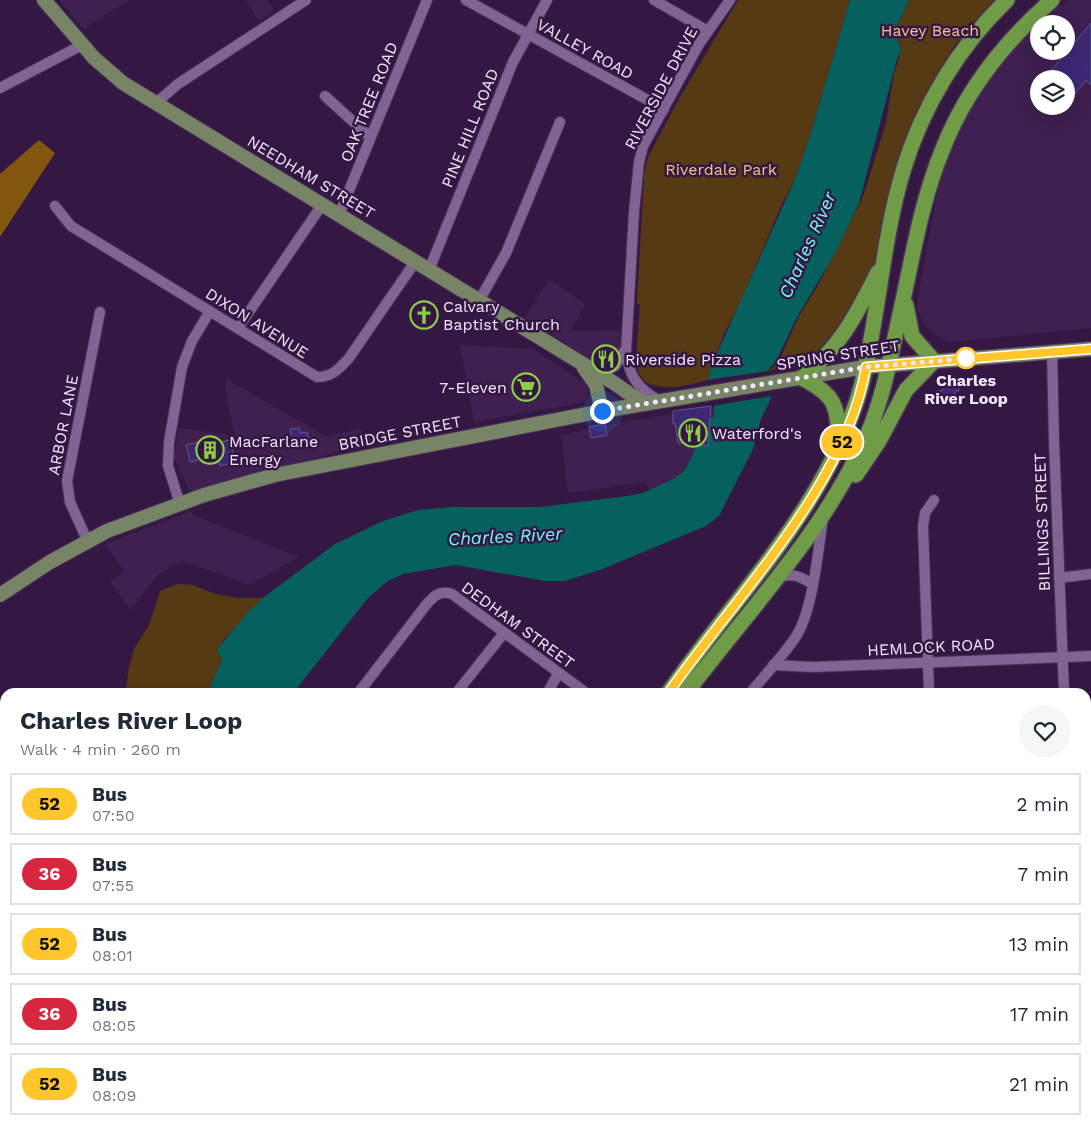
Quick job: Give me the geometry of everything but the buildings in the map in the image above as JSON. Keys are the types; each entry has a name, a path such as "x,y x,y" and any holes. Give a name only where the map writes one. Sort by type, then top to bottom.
{"highway":[{"path":"672,688 792,526 824,477 840,444 858,398 866,367 901,179 923,121 940,88 959,58 980,29 1007,0"},
{"path":"824,514 844,481 868,433 880,401 930,186 941,152 956,120 994,60 1017,33 1052,0"},
{"path":"840,444 837,413 833,402 825,392 802,378 826,356 846,332 885,258"},
{"path":"690,688 778,577 868,458 906,390 934,361 910,333 905,294"}],"main road":[{"name":"NEEDHAM STREET","path":"44,0 82,45 115,78 599,374 644,404"},
{"name":"SPRING STREET","path":"740,388 889,364 1091,349"},
{"name":"NEEDHAM STREET","path":"578,362 594,382 602,411"},
{"name":"BRIDGE STREET","path":"0,595 87,540 106,531 225,488 275,475 602,411 740,388"}],"street":[{"path":"156,103 178,84 306,0"},
{"name":"OAK TREE ROAD","path":"339,215 426,0"},
{"name":"VALLEY ROAD","path":"466,0 664,109"},
{"name":"PINE HILL ROAD","path":"429,270 513,62 547,0"},
{"path":"654,0 708,31"},
{"name":"RIVERSIDE DRIVE","path":"660,401 644,391 634,381 628,363 626,346 638,162 643,146 708,31 730,0"},
{"path":"0,88 82,45"},
{"path":"325,96 370,137"},
{"path":"479,301 506,253 560,122"},
{"path":"238,328 322,205"},
{"name":"DIXON AVENUE","path":"55,206 71,226 317,377 328,377 337,371 415,262"},
{"name":"ARBOR LANE","path":"87,540 70,502 67,481 100,312"},
{"path":"180,504 168,466 168,442 182,367 192,341 210,312"},
{"name":"RIVERSIDE DRIVE","path":"599,374 609,371 618,364 626,346"},
{"name":"BILLINGS STREET","path":"1052,351 1064,688"},
{"path":"929,688 923,526 925,513 934,500"},
{"path":"754,688 796,638 802,625 812,584 824,514"},
{"path":"778,577 790,574 799,575 812,584"},
{"path":"1059,578 1091,574"},
{"name":"DEDHAM STREET","path":"362,688 426,605 440,593 452,594 579,688"},
{"path":"460,688 504,633"},
{"name":"HEMLOCK ROAD","path":"773,665 813,667 1091,656"},
{"path":"550,688 558,674"}],"shaded area":[{"path":"59,0 130,0 83,29"},
{"path":"246,0 267,0 275,11 259,21"},
{"path":"1069,0 1091,0 1091,328 951,342 935,335 924,323 916,307 936,198 950,150 983,88 1013,49 1030,33 1030,60 1075,60 1075,15 1047,15"},
{"path":"39,140 55,153 0,237 0,174"},
{"path":"549,279 585,304 571,330 622,331 618,357 607,367 601,366 525,318"},
{"path":"460,345 533,349 585,383 588,391 585,400 581,403 474,422"},
{"path":"226,379 326,436 361,429 367,444 190,493 174,457 179,428 235,436 226,396"},
{"path":"714,408 714,416 685,470 680,475 649,490 646,482 568,493 561,435 633,420"},
{"path":"191,511 193,515 299,557 250,585 183,561 164,570 155,578 131,610 110,582 124,571 105,544"}],"green space":[{"name":"Riverdale Park","path":"738,0 850,0 809,139 795,179 781,206 741,301 724,334 708,380 677,387 656,386 643,379 637,360 640,304 637,304 644,175 648,157 680,97"},
{"name":"Havey Beach","path":"909,0 996,0 954,46 929,92 873,279 848,315 813,356 799,364 768,371 778,363 799,316 817,287 863,197 886,123 894,73 899,59 900,46 895,30"},
{"path":"177,584 193,585 215,594 238,598 264,598 224,639 217,651 222,659 210,688 126,688 134,649 149,625 160,591"}],"water":[{"name":"Charles River","path":"850,0 909,0 895,30 901,50 859,203 837,250 797,317 776,361 768,370 772,396 761,419 753,449 719,516 706,526 600,570 565,581 545,581 456,565 403,574 388,581 368,598 297,688 210,688 222,659 217,651 218,648 248,612 264,597 335,544 383,521 418,510 453,507 540,507 627,496 643,493 675,478 685,470 704,424 714,416 714,405 708,380 712,365 795,179 809,139"}],"pier":[{"path":"768,371 772,396 712,406 708,380"}],"bus line":[{"name":"52","path":"672,688 801,514 815,492 848,427 860,393 866,367 1091,349"}],"place":[{"name":"Calvary Baptist Church","path":"424,315"},
{"name":"Charles River Loop","path":"966,358"},
{"name":"Riverside Pizza","path":"606,359"},
{"name":"7-Eleven","path":"526,387"},
{"name":"Waterford's","path":"693,433"},
{"name":"MacFarlane Energy","path":"210,450"}],"route":[{"path":"602,411 866,367 973,358 966,358"}]}
